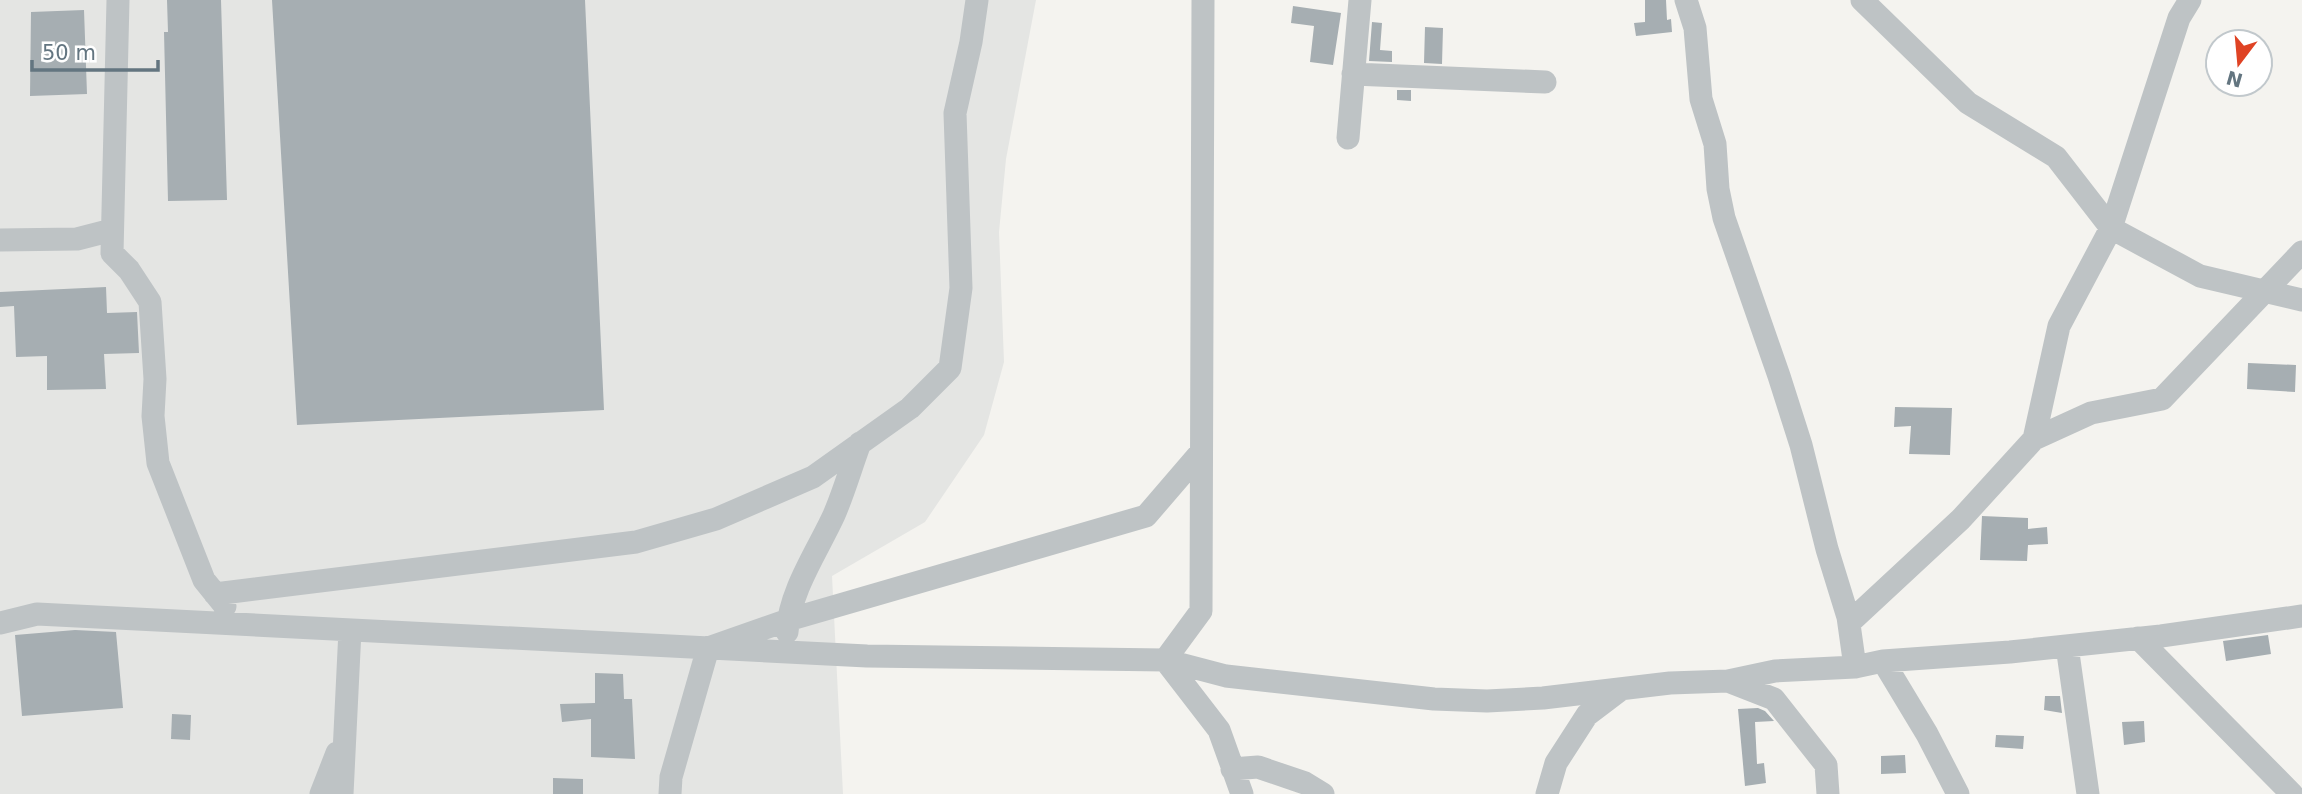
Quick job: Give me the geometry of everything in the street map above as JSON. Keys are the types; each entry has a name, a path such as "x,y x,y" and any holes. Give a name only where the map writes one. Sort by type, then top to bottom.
{"street":[{"path":"118,0 112,253 129,270 150,302 155,379 153,416 158,463 204,580 240,624"},
{"path":"215,594 636,542 716,519 813,477 910,408 950,368 961,288 955,113 978,0"},
{"path":"1165,660 1201,611 1203,0"},
{"path":"1348,138 1360,0"},
{"path":"1686,0 1695,28 1702,99 1715,144 1718,188 1724,218 1783,387 1849,623 1855,667"},
{"path":"1862,0 1968,103 2056,157 2111,228 2200,276 2302,300"},
{"path":"2034,439 2059,326 2111,228 2179,18 2190,0"},
{"path":"1353,74 1545,82"},
{"path":"0,240 77,239 112,230"},
{"path":"1849,623 1961,519 2034,439 2091,413 2162,399 2302,252"},
{"path":"786,652 788,620 800,582 835,513 860,443"},
{"path":"708,648 788,620 1146,516 1201,452"},
{"path":"0,623 37,614 880,656 1165,660 1226,676 1434,699 1487,701 1543,698 1670,682 1728,681 1774,671 1855,667 1883,661 2067,646 2302,616"},
{"path":"342,794 349,630"},
{"path":"2138,638 2292,794"},
{"path":"2067,646 2088,794"},
{"path":"670,794 671,777 708,648"},
{"path":"1165,660 1219,730 1242,794"},
{"path":"1883,661 1927,734 1958,794"},
{"path":"1728,681 1774,699 1826,765 1828,794"},
{"path":"1547,794 1556,763 1587,715 1622,688"},
{"path":"321,794 344,733"},
{"path":"1232,769 1258,766 1305,783 1323,794"}],"shaded area":[{"path":"0,0 1036,0 1006,159 999,232 1004,362 984,435 925,522 832,576 843,794 0,794"}],"building":[{"path":"167,0 221,0 227,200 168,201 164,32 168,32"},
{"path":"272,0 585,0 604,410 297,425"},
{"path":"1645,0 1666,0 1667,20 1671,19 1672,32 1636,36 1634,23 1645,22"},
{"path":"1293,6 1341,13 1333,65 1310,62 1314,26 1291,23"},
{"path":"84,10 87,94 30,96 31,12"},
{"path":"1372,22 1382,23 1380,50 1392,51 1392,62 1369,61"},
{"path":"1425,27 1443,28 1442,64 1424,63"},
{"path":"1397,90 1411,90 1411,101 1397,100"},
{"path":"106,287 107,313 137,312 139,353 104,354 106,389 47,390 47,356 16,357 14,306 0,307 0,292"},
{"path":"2248,363 2296,365 2295,392 2247,389"},
{"path":"1895,407 1952,408 1950,455 1909,454 1911,426 1894,427"},
{"path":"1982,516 2028,518 2028,529 2047,527 2048,544 2028,545 2027,561 1980,560"},
{"path":"75,630 116,632 123,708 22,716 15,635"},
{"path":"2268,635 2271,654 2226,661 2223,641"},
{"path":"595,673 623,674 624,699 632,699 635,759 591,757 591,719 562,722 560,704 595,703"},
{"path":"2045,696 2060,696 2062,713 2044,710"},
{"path":"1758,708 1774,721 1755,722 1757,764 1764,763 1766,783 1745,786 1738,709"},
{"path":"172,714 191,715 190,740 171,739"},
{"path":"2144,721 2145,742 2124,745 2122,722"},
{"path":"1996,735 2024,736 2023,749 1995,747"},
{"path":"1905,755 1906,773 1881,774 1881,756"},
{"path":"553,778 583,779 583,794 553,794"}]}
